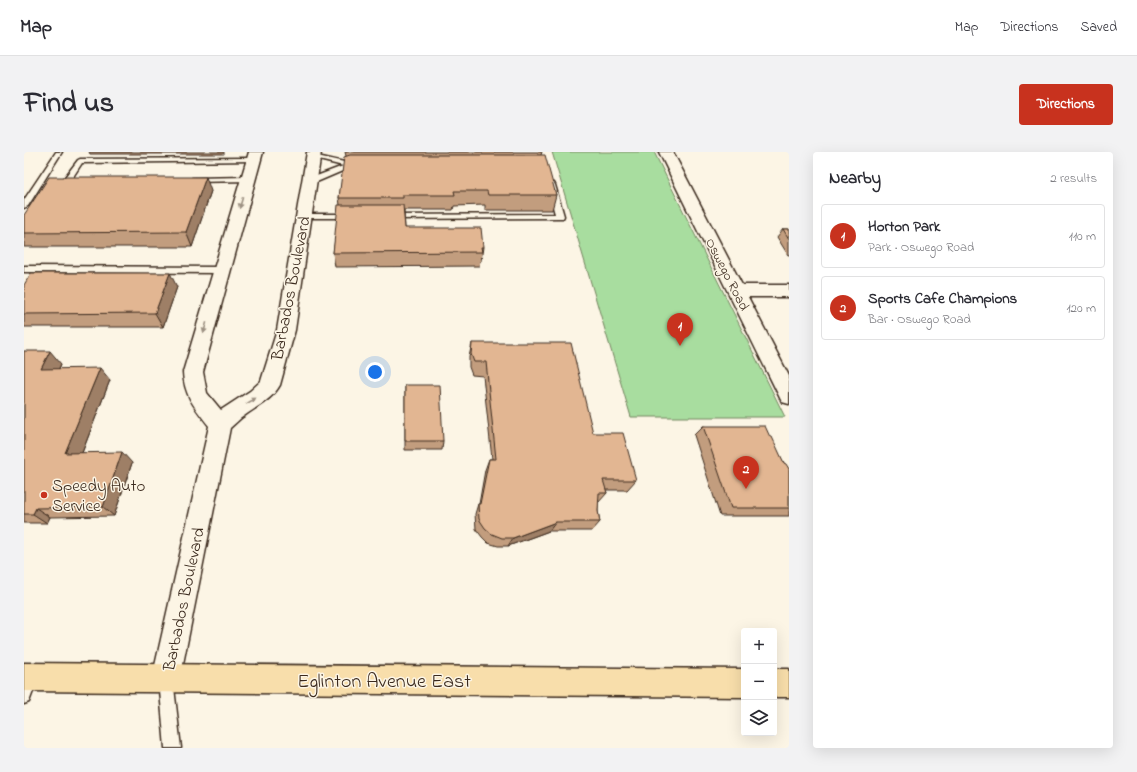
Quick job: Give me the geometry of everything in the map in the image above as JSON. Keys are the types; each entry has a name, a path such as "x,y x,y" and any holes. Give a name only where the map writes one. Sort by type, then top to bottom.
{"main road":[{"name":"Eglinton Avenue East","path":"26,684 166,679 741,683"},
{"path":"777,683 789,684"}],"street":[{"name":"Oswego Road","path":"666,152 789,396"},
{"name":"Barbados Boulevard","path":"166,679 220,424 236,410 257,397 270,385 286,330 314,154"},
{"path":"220,424 197,397 193,385 193,372 254,156"},
{"path":"736,291 789,291"}],"lane":[{"path":"24,206 59,152"},
{"path":"66,181 85,152"},
{"path":"310,182 354,166 314,154"},
{"path":"80,161 254,156"},
{"path":"181,180 248,179"},
{"path":"385,216 560,216 550,180"},
{"path":"304,216 361,216"},
{"path":"24,269 221,270"},
{"path":"166,679 172,748"}],"green space":[{"path":"552,152 654,152 785,417 631,417"}],"building":[{"path":"350,155 545,155 556,195 488,195 487,191 454,191 455,195 403,195 403,198 339,198 344,157"},
{"path":"49,177 206,177 186,232 24,233 24,215"},
{"path":"338,205 403,205 405,228 481,228 483,247 481,247 482,252 333,253"},
{"path":"783,229 789,229 789,239"},
{"path":"31,273 170,273 155,313 24,314 24,285"},
{"path":"472,343 571,343 593,433 623,433 636,480 603,480 607,493 599,493 598,511 600,522 556,522 513,538 502,538 492,534 485,528 479,519 478,504 480,504 489,459 496,459 486,362 474,362 471,354"},
{"path":"24,351 50,351 41,369 100,368 65,453 122,452 103,507 36,508 33,514 24,514"},
{"path":"405,385 440,385 443,441 405,441"},
{"path":"703,426 765,426 770,437 772,437 784,463 789,469 789,508 731,508"}],"place":[{"name":"Horton Park","path":"680,346"},
{"name":"Sports Cafe Champions","path":"746,489"},
{"name":"Speedy Auto Service","path":"44,495"}]}
